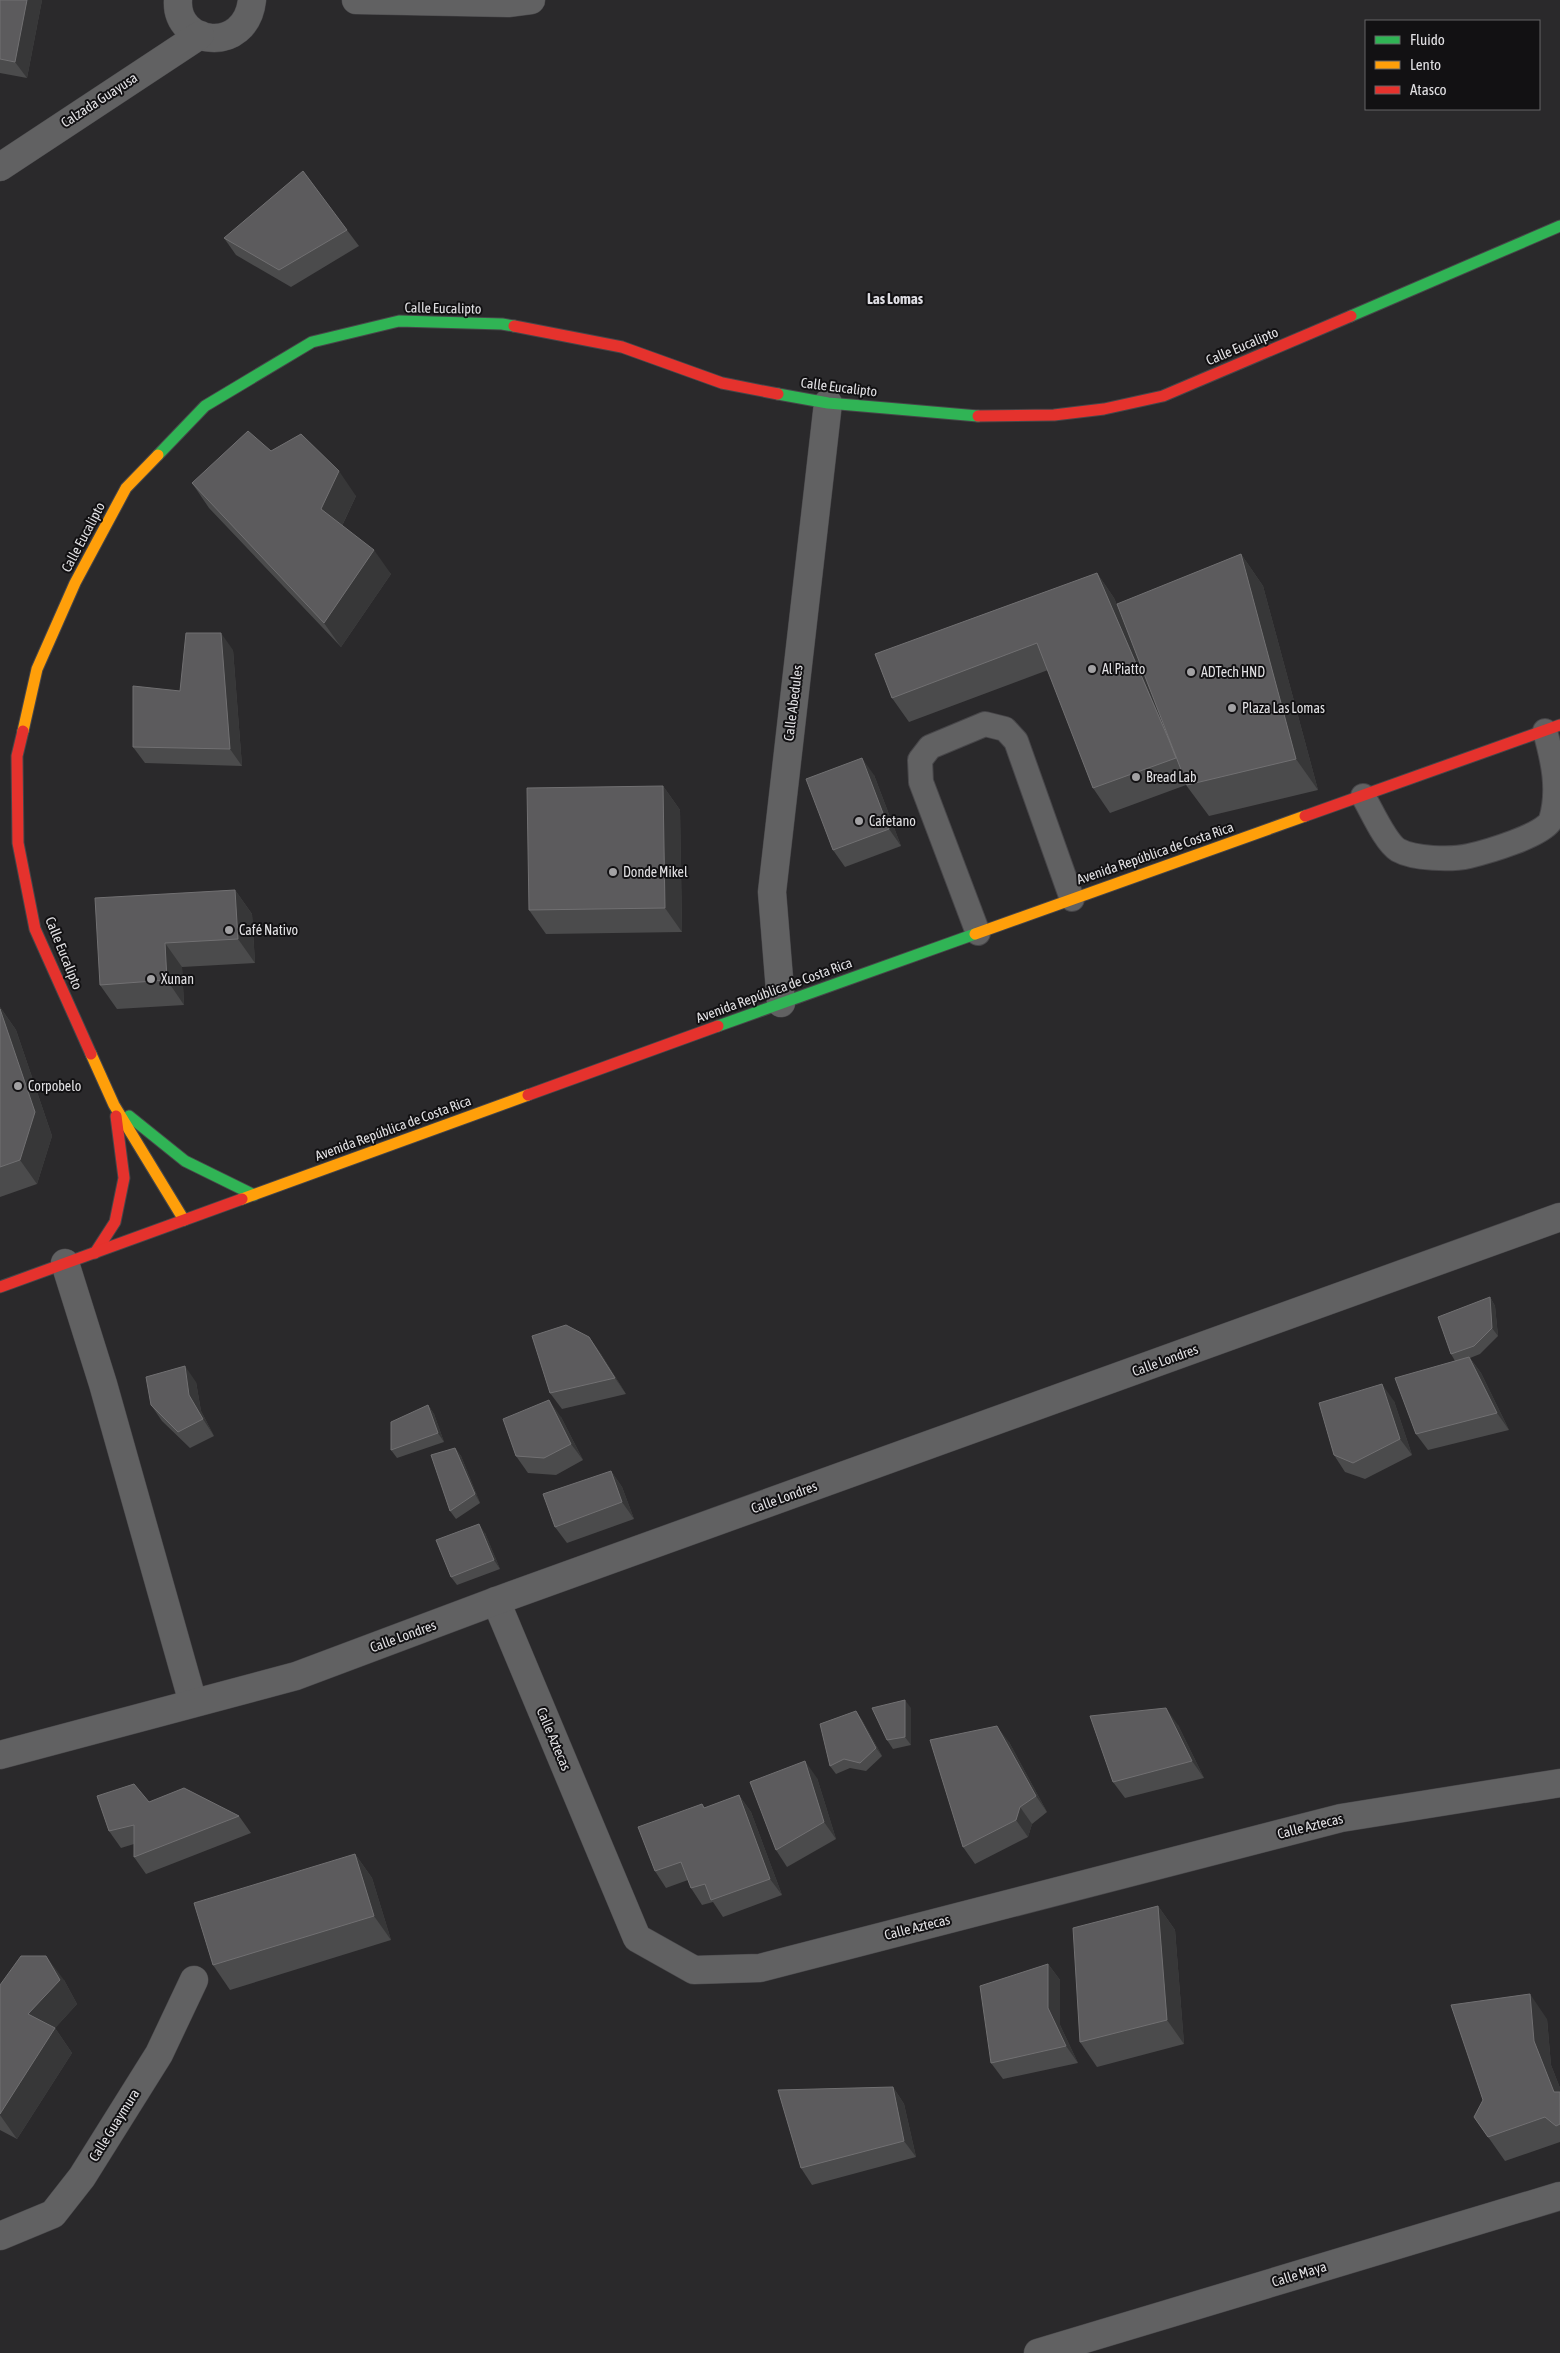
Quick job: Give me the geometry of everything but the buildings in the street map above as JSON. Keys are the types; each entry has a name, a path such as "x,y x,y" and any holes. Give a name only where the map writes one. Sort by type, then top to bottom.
{"street":[{"path":"178,0 182,18 189,28 200,35 212,39 225,37 237,32 251,11 252,0"},
{"path":"356,0 508,2 531,0"},
{"name":"Calzada Guayusa","path":"0,167 200,35"},
{"name":"Calle Eucalipto","path":"184,1220 114,1105 35,929 18,843 9,755 37,669 75,583 126,488 205,406 312,342 399,321 502,324 622,347 722,383 828,403 981,416 1054,415 1104,409 1163,396 1560,226"},
{"name":"Calle Abedules","path":"781,1003 772,892 828,403"},
{"name":"Avenida República de Costa Rica","path":"0,1287 781,1003 1552,728"},
{"path":"114,1105 184,1161 254,1195"},
{"path":"95,1253 115,1222 124,1178 114,1105"},
{"name":"Calle Londres","path":"0,1755 296,1676 496,1601 1560,1217"},
{"path":"65,1263 103,1384 193,1703"},
{"name":"Calle Aztecas","path":"496,1601 637,1938 694,1970 760,1968 1341,1818 1560,1783"},
{"name":"Calle Guaymura","path":"0,2236 53,2214 82,2176 159,2054 194,1980"},
{"name":"Calle Maya","path":"1038,2353 1560,2196"}],"lane":[{"path":"978,933 921,782 920,760 930,747 985,724 1005,729 1016,741 1072,899"},
{"path":"1363,796 1385,834 1397,850 1424,858 1468,856 1536,834 1551,822 1558,797 1552,728"}],"traffic: fast":[{"path":"1351,316 1560,226"},
{"path":"158,455 205,406 312,342 399,321 514,326"},
{"path":"778,394 828,403 978,416"},
{"path":"718,1026 975,934"},
{"path":"129,1116 185,1161 254,1195"}],"traffic: slow":[{"path":"23,731 37,669 75,583 126,488 158,455"},
{"path":"975,934 1305,816"},
{"path":"91,1054 114,1105 184,1220"},
{"path":"242,1199 528,1095"}],"traffic: jam":[{"path":"978,416 1054,415 1104,409 1163,396 1351,316"},
{"path":"514,326 622,347 722,383 778,394"},
{"path":"1305,816 1560,725"},
{"path":"23,731 17,756 18,843 35,929 91,1054"},
{"path":"528,1095 718,1026"},
{"path":"95,1253 115,1222 124,1178 116,1116"},
{"path":"0,1287 242,1199"}],"place":[{"name":"Al Piatto","path":"1092,669"},
{"name":"ADTech HND","path":"1191,672"},
{"name":"Plaza Las Lomas","path":"1232,708"},
{"name":"Bread Lab","path":"1136,777"},
{"name":"Cafetano","path":"859,821"},
{"name":"Donde Mikel","path":"613,872"},
{"name":"Café Nativo","path":"229,930"},
{"name":"Xunan","path":"151,979"},
{"name":"Corpobelo","path":"18,1086"}],"district":[{"name":"Las Lomas","path":"895,298"}]}
